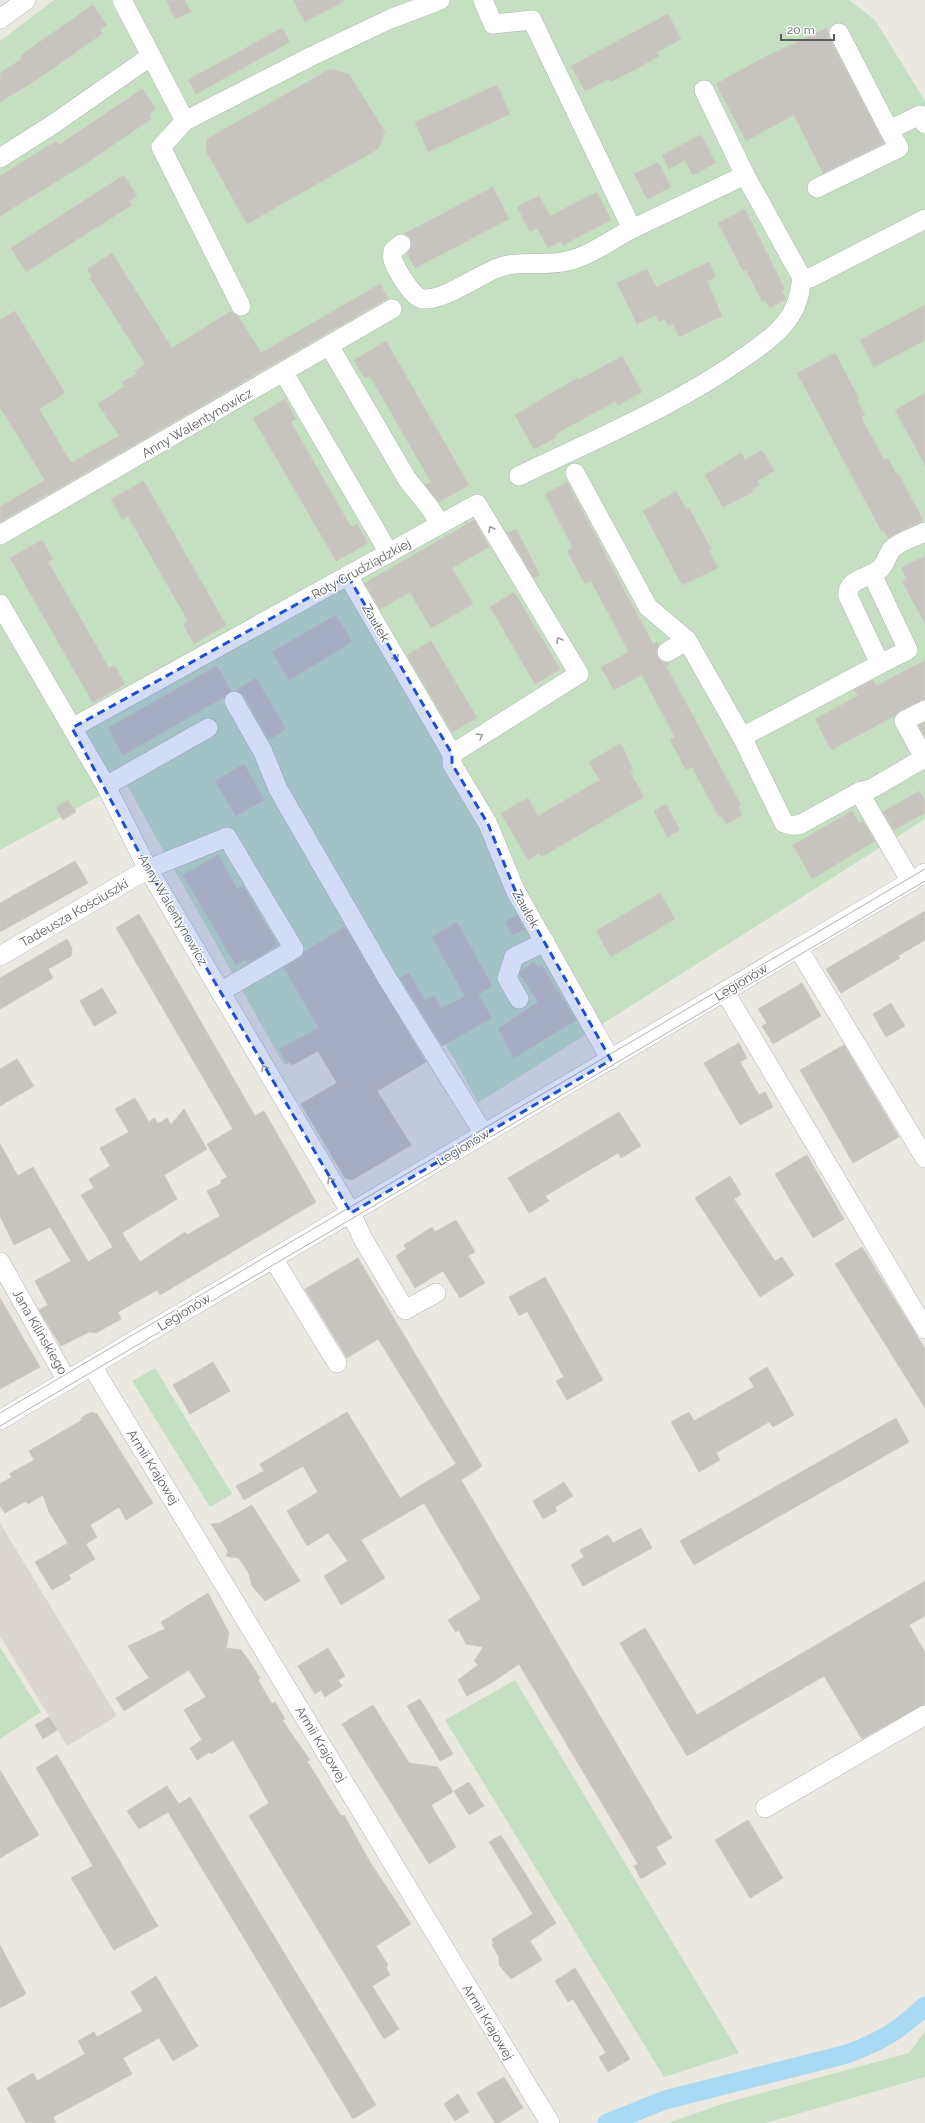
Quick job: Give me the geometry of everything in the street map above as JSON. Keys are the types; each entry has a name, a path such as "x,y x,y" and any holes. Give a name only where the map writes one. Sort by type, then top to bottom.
{"street":[{"path":"0,19 26,0"},
{"path":"122,0 185,121"},
{"path":"241,306 161,147 185,121 312,56 390,19 440,0"},
{"path":"483,0 493,24 532,20 632,229"},
{"path":"816,188 899,148 840,33"},
{"path":"0,158 52,125 151,56"},
{"path":"519,476 659,408 718,376 759,347 782,326 792,314 798,300 802,278 745,175 704,90"},
{"path":"889,130 920,114 925,124"},
{"path":"400,244 392,251 393,260 415,296 422,300 438,296 473,282 496,268 518,264 546,265 568,261 745,175"},
{"path":"802,278 810,278 925,219"},
{"name":"Anny Walentynowicz","path":"0,535 330,347 392,309"},
{"path":"330,347 407,479 430,508 440,524"},
{"path":"284,373 389,553"},
{"path":"575,473 648,607 687,640 742,737 784,823 794,826 800,824 859,792 871,789 924,759 904,721 925,710"},
{"name":"Roty Grudziądzkiej","path":"72,728 477,504 579,674 452,754"},
{"path":"880,664 848,596 848,590 851,584 882,568 891,550 896,545 925,532"},
{"path":"742,737 908,650 872,574"},
{"name":"Zaułek","path":"348,576 452,754 452,764 488,824 515,890 611,1060"},
{"name":"Anny Walentynowicz","path":"0,604 106,786 148,869 351,1213 362,1237 405,1310 436,1293"},
{"path":"667,652 687,640"},
{"path":"234,701 263,752 278,789 387,978 484,1134"},
{"path":"106,786 208,728"},
{"path":"859,792 918,877"},
{"name":"Tadeusza Kościuszki","path":"0,956 148,869 227,837 294,949 220,992"},
{"name":"Legionów","path":"0,1420 611,1060 918,877"},
{"path":"518,999 507,978 514,957 545,942"},
{"path":"798,948 925,1158"},
{"path":"725,992 925,1329"},
{"path":"273,1258 337,1363"},
{"name":"Jana Kilińskiego","path":"0,1262 67,1381"},
{"name":"Armii Krajowej","path":"92,1366 550,2123"},
{"path":"765,1808 925,1715"}],"highlighted area":[{"path":"348,576 452,754 452,764 488,824 515,890 611,1060 351,1213 148,869 72,728"}],"shaded area":[{"path":"0,1523 117,1716 67,1746 0,1636"}],"green space":[{"path":"54,0 849,0 875,20 925,101 925,819 478,1103 456,1062 417,999 284,1065 125,782 0,850 0,41"},
{"path":"155,1368 232,1494 210,1507 132,1381"},
{"path":"0,1647 41,1712 0,1739"},
{"path":"515,1680 739,2053 664,2077 445,1720"},
{"path":"925,2031 925,2077 766,2123 668,2123 725,2103 909,2053"}],"building":[{"path":"166,0 185,0 191,12 175,19"},
{"path":"293,0 346,0 305,22"},
{"path":"93,5 107,25 100,30 102,34 36,80 0,102 0,73 22,59 20,57 25,52"},
{"path":"668,14 681,39 657,52 659,56 632,71 610,82 609,79 585,91 571,66"},
{"path":"282,28 290,42 196,94 188,80"},
{"path":"827,28 829,38 884,143 823,173 794,115 746,141 716,84 765,57"},
{"path":"330,69 349,74 385,132 378,149 247,224 206,151 207,139"},
{"path":"497,85 510,114 428,152 415,122"},
{"path":"142,89 156,109 149,114 151,119 85,164 0,216 0,176 56,141 59,145"},
{"path":"701,135 716,163 693,175 685,160 669,169 662,155"},
{"path":"658,162 671,187 647,199 634,174"},
{"path":"124,175 137,196 129,201 132,205 26,272 11,248"},
{"path":"493,187 509,219 415,268 407,253 411,248 412,242 409,236 404,234"},
{"path":"597,192 611,220 563,245 561,241 548,248 537,228 530,232 517,207 539,196 550,216"},
{"path":"745,209 785,289 782,291 786,299 770,308 765,300 762,301 746,270 743,271 718,223"},
{"path":"112,253 172,348 231,311 238,316 261,353 380,284 388,298 0,522 0,507 45,480 0,407 0,320 15,311 65,393 39,409 71,463 119,436 98,404 125,386 122,382 137,374 135,371 145,364 90,278 92,276 87,269"},
{"path":"709,262 716,277 707,281 722,316 679,337 673,324 669,326 664,319 659,322 655,315 637,324 617,283 647,269 656,287"},
{"path":"925,305 925,340 874,367 860,340"},
{"path":"386,341 469,485 439,502 425,485 431,482 370,376 365,379 354,360"},
{"path":"835,353 859,399 857,400 865,415 861,417 884,460 888,458 896,474 898,473 923,520 888,538 884,530 882,532 797,373"},
{"path":"622,356 642,392 618,405 616,401 555,434 557,437 534,449 515,415 577,378 579,380"},
{"path":"925,393 925,465 895,410"},
{"path":"285,399 296,419 291,422 351,527 357,524 368,543 336,561 253,418"},
{"path":"762,450 774,471 757,481 759,485 752,489 753,492 723,507 705,475 741,453 745,460"},
{"path":"144,481 226,625 194,644 183,624 188,621 128,516 122,519 111,499"},
{"path":"567,482 653,644 657,642 659,645 656,652 657,657 662,662 670,664 666,666 741,805 738,807 742,815 726,824 722,816 719,817 692,767 686,770 670,740 675,737 642,675 614,690 601,667 629,652 591,581 585,584 567,551 573,548 545,494"},
{"path":"676,491 686,509 689,508 711,549 709,551 718,568 682,585 643,511"},
{"path":"474,520 489,547 452,568 473,604 431,628 410,592 380,609 365,583"},
{"path":"516,529 540,575 534,578 507,533"},
{"path":"42,540 53,559 48,562 109,668 114,665 125,684 93,703 10,558"},
{"path":"925,556 925,624 902,581 907,579 901,568"},
{"path":"514,592 560,669 535,684 490,607"},
{"path":"336,615 352,642 289,680 272,652"},
{"path":"431,641 477,718 452,732 407,655"},
{"path":"925,660 925,699 899,711 894,716 831,750 815,719 858,696 854,690 873,680 876,686"},
{"path":"217,666 231,691 224,697 123,755 108,728"},
{"path":"256,678 286,729 269,740 244,696 236,690"},
{"path":"925,722 925,737 919,726"},
{"path":"621,743 633,770 630,772 644,797 541,857 539,853 528,860 501,813 528,798 538,816 600,780 589,762"},
{"path":"244,764 264,800 236,816 215,781"},
{"path":"919,791 925,801 925,813 894,830 883,812"},
{"path":"68,800 76,812 63,820 56,807"},
{"path":"666,804 680,830 667,837 654,811"},
{"path":"852,811 859,823 863,821 875,841 812,879 793,845"},
{"path":"218,855 237,889 243,886 278,945 248,963 245,959 236,965 183,875"},
{"path":"75,861 88,883 0,932 0,903"},
{"path":"660,893 675,919 611,957 596,931"},
{"path":"925,911 925,940 898,956 900,958 841,993 826,969"},
{"path":"139,914 255,1116 264,1111 316,1202 160,1295 157,1290 118,1312 121,1319 96,1333 89,1332 61,1346 39,1310 48,1305 35,1281 71,1261 50,1227 14,1245 0,1216 0,1144 18,1176 33,1167 88,1262 113,1247 81,1195 94,1188 89,1179 110,1166 100,1148 129,1132 115,1109 135,1098 149,1122 154,1118 158,1124 167,1118 171,1125 184,1109 207,1149 164,1175 177,1199 122,1233 140,1262 185,1232 187,1235 220,1216 207,1191 222,1183 220,1181 227,1177 207,1144 233,1129 116,928"},
{"path":"517,915 524,929 513,935 505,922"},
{"path":"457,922 492,986 478,994 492,1018 442,1046 400,978 409,973 425,1001 434,996 441,1009 465,996 432,937"},
{"path":"345,927 426,1062 377,1091 411,1145 352,1180 345,1178 301,1104 337,1083 318,1051 292,1065 290,1062 287,1064 279,1049 319,1028 284,968 300,958 304,952"},
{"path":"67,939 72,948 71,956 48,969 53,978 0,1009 0,978"},
{"path":"534,962 538,968 542,966 576,1020 514,1058 498,1029 538,1002 520,974 521,971"},
{"path":"802,983 821,1016 773,1044 762,1026 767,1023 758,1009"},
{"path":"102,988 117,1013 94,1026 80,1001"},
{"path":"891,1003 905,1026 886,1037 873,1014"},
{"path":"739,1043 747,1058 740,1062 759,1095 765,1092 773,1107 740,1125 704,1063"},
{"path":"844,1045 899,1137 853,1163 800,1070"},
{"path":"17,1059 34,1086 0,1106 0,1069"},
{"path":"619,1112 641,1146 621,1158 618,1153 545,1196 549,1201 529,1213 508,1178"},
{"path":"807,1155 844,1219 813,1238 775,1174"},
{"path":"730,1176 741,1194 734,1199 775,1261 782,1257 794,1275 760,1297 695,1198"},
{"path":"456,1220 475,1252 468,1256 485,1283 460,1298 443,1271 415,1288 396,1256 406,1249 404,1245 432,1227 435,1232"},
{"path":"862,1247 925,1349 925,1408 835,1264"},
{"path":"358,1258 482,1466 461,1480 672,1838 656,1847 666,1864 641,1879 634,1866 638,1864 519,1664 491,1683 467,1696 458,1680 478,1665 474,1661 483,1647 466,1644 459,1630 456,1632 448,1620 481,1599 424,1503 361,1540 385,1578 341,1605 324,1576 348,1561 328,1533 307,1546 287,1511 318,1492 303,1466 244,1500 236,1486 264,1471 260,1464 347,1412 400,1498 456,1464 378,1339 347,1358 305,1289"},
{"path":"545,1277 603,1380 567,1400 556,1381 564,1377 527,1311 519,1316 509,1297"},
{"path":"0,1298 40,1367 0,1389"},
{"path":"213,1362 230,1391 190,1414 173,1385"},
{"path":"767,1367 794,1415 773,1427 769,1422 716,1453 720,1460 699,1472 671,1422 689,1412 694,1421 754,1387 749,1378"},
{"path":"91,1412 97,1414 153,1503 126,1520 119,1507 90,1525 97,1537 86,1544 95,1559 69,1575 71,1579 52,1590 35,1562 68,1543 49,1512 43,1495 28,1504 26,1501 5,1513 0,1506 0,1484 12,1477 9,1474 34,1460 29,1451 82,1420 81,1418"},
{"path":"896,1418 909,1442 694,1565 680,1541"},
{"path":"564,1482 573,1496 555,1507 557,1511 543,1519 533,1501"},
{"path":"252,1505 300,1581 265,1601 252,1586 249,1574 239,1558 226,1556 228,1551 211,1524 220,1523"},
{"path":"641,1528 652,1548 583,1586 571,1565 584,1557 580,1550 608,1535 613,1543"},
{"path":"925,1581 925,1616 909,1625 925,1652 925,1704 862,1739 824,1676 687,1756 620,1643 645,1628 697,1715"},
{"path":"208,1593 229,1633 226,1648 241,1650 248,1659 260,1678 258,1680 272,1704 275,1702 285,1719 282,1720 310,1760 307,1761 341,1816 344,1815 370,1862 411,1924 376,1946 388,1965 386,1967 390,1975 372,1986 399,2029 384,2039 249,1816 269,1803 233,1740 211,1754 210,1752 197,1760 190,1748 202,1740 184,1710 206,1697 189,1670 124,1711 116,1698 149,1678 128,1646 165,1629 161,1622"},
{"path":"328,1648 345,1676 338,1680 342,1686 325,1697 321,1690 315,1694 298,1666"},
{"path":"420,1699 453,1754 440,1761 407,1706"},
{"path":"373,1705 409,1763 438,1767 453,1792 431,1805 456,1847 429,1864 342,1724"},
{"path":"49,1717 57,1730 43,1739 35,1725"},
{"path":"57,1755 158,1926 114,1950 71,1878 93,1866 36,1768"},
{"path":"0,1770 39,1835 0,1858"},
{"path":"469,1782 484,1806 469,1815 454,1791"},
{"path":"167,1786 179,1804 190,1797 376,2105 353,2119 168,1812 139,1829 127,1811"},
{"path":"748,1820 783,1878 750,1898 715,1840"},
{"path":"501,1835 556,1923 530,1941 542,1960 511,1979 499,1965 499,1957 492,1945 494,1944 492,1939 533,1914 489,1842"},
{"path":"0,1945 26,1994 0,2008"},
{"path":"575,1968 630,2059 608,2072 599,2057 606,2053 573,1999 568,2002 555,1981"},
{"path":"156,1976 198,2046 173,2061 159,2038 123,2058 132,2074 53,2117 56,2123 26,2123 7,2088 33,2073 37,2081 85,2054 78,2041 94,2032 97,2037 143,2011 131,1992"},
{"path":"504,2077 523,2108 499,2123 495,2123 477,2093"},
{"path":"458,2094 469,2112 455,2121 444,2104"}],"waterway":[{"path":"607,2123 665,2100 847,2054 870,2045 898,2029 925,2006"}],"tram line":[{"path":"0,1413 925,869"},
{"path":"0,1426 925,881"}]}
